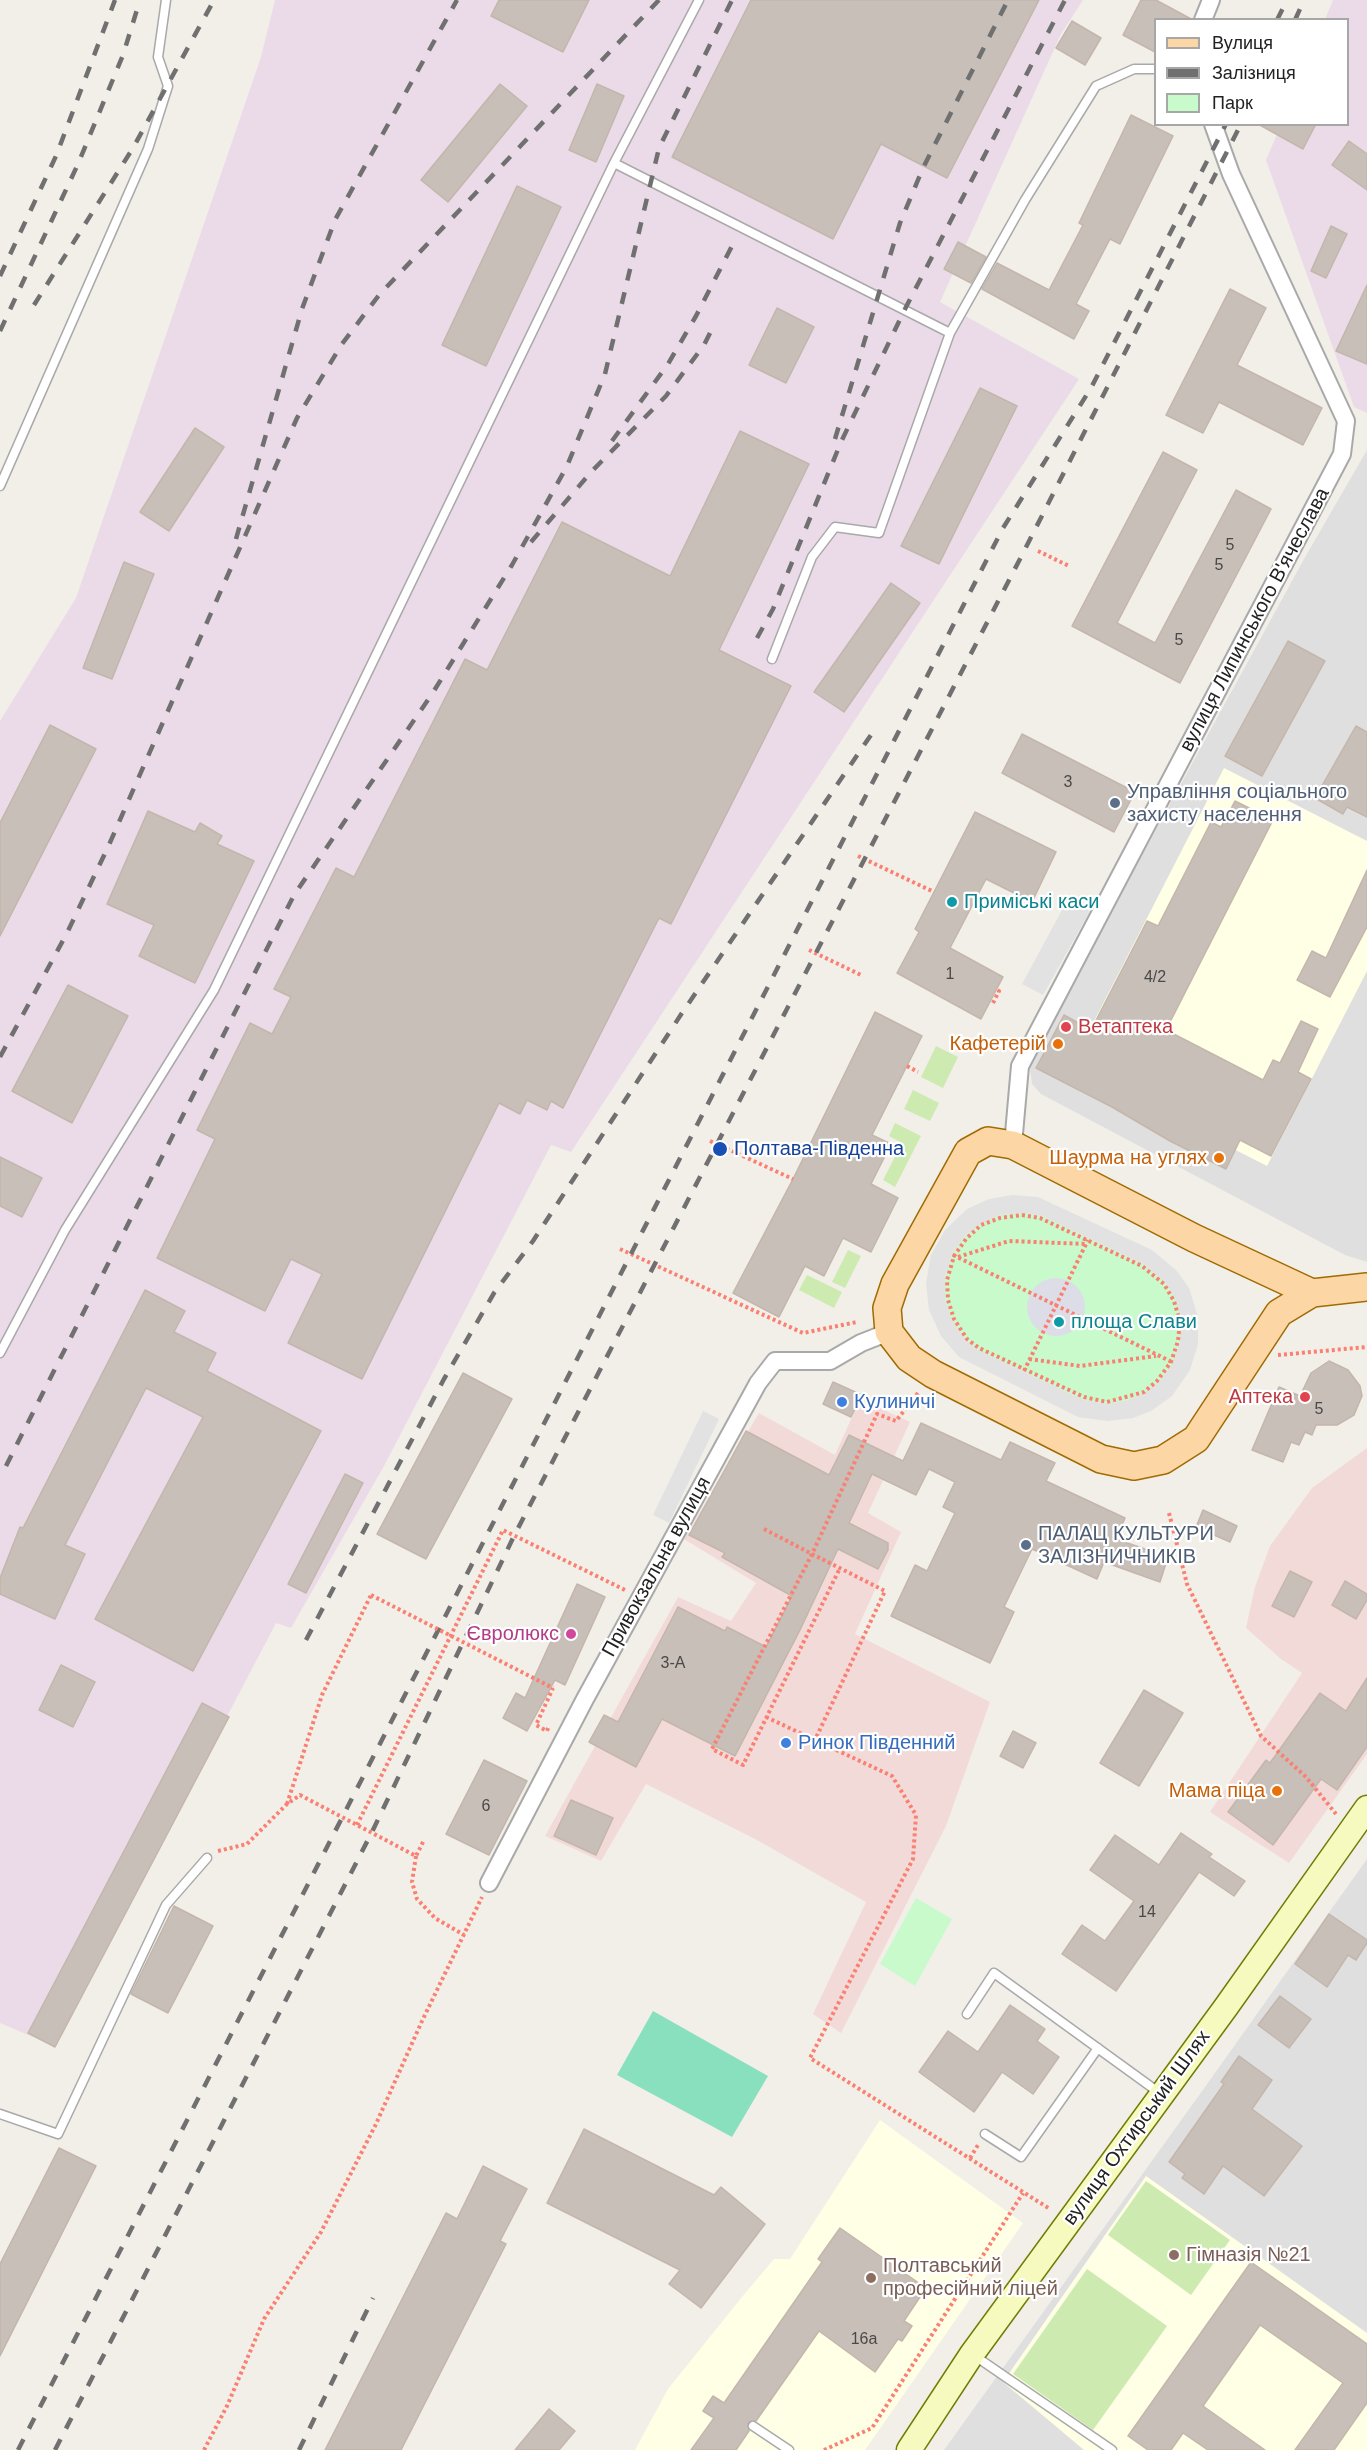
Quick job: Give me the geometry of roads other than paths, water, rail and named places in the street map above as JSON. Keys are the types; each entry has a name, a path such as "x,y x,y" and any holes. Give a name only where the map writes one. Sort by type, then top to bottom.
{"main road":[{"path":"1312,1293 1194,1238 1013,1144 987,1141 968,1152 895,1284 887,1308 889,1332 909,1358 933,1374 1101,1459 1134,1466 1163,1460 1196,1439 1279,1313 1312,1293 1367,1287"},
{"name":"вулиця Охтирський Шлях","path":"909,2450 972,2354 1367,1808"}],"street":[{"path":"1204,18 1211,0"},
{"name":"вулиця Липинського В'ячеслава","path":"1013,1144 1020,1066 1342,454 1346,421 1231,174 1214,126"},
{"name":"Привокзальна вулиця","path":"489,1883 640,1598 758,1383 775,1361 830,1361 861,1343 889,1332"}],"lane":[{"path":"0,486 148,149 168,86 158,57 166,0"},
{"path":"0,1353 65,1230 214,990 614,163 699,0"},
{"path":"772,659 812,557 835,527 879,533 950,333 1025,200 1096,86 1134,69 1154,69"},
{"path":"614,163 950,333"},
{"path":"0,2114 58,2134 166,1905 207,1858"},
{"path":"967,2014 994,1973 1161,2094"},
{"path":"985,2134 1021,2157 1098,2048"},
{"path":"972,2354 994,2366 1112,2450"},
{"path":"753,2426 789,2450"}],"railway":[{"path":"0,276 56,156 115,0"},
{"path":"0,331 78,164 123,55 140,0"},
{"path":"34,305 133,148 214,0"},
{"path":"236,539 302,309 335,220 457,0"},
{"path":"0,1057 67,933 108,847 297,418 342,344 379,295 659,0"},
{"path":"6,1466 294,895 432,694 512,565 567,466 605,374 659,148 732,0"},
{"path":"835,439 900,223 923,168 1008,0"},
{"path":"757,638 773,609 841,442 906,307 1065,0"},
{"path":"1278,18 1287,0"},
{"path":"1296,18 1304,0"},
{"path":"18,2450 1003,528 1091,388 1225,126"},
{"path":"55,2450 372,1832 514,1536 1021,557 1240,126"},
{"path":"612,441 668,364 732,246"},
{"path":"531,542 592,471 666,396 704,345 714,325"},
{"path":"306,1640 444,1379 494,1293 533,1241 682,1013 877,726"},
{"path":"299,2450 373,2298"}],"place":[{"name":"Управління соціального захисту населення","path":"1115,803"},
{"name":"Приміські каси","path":"952,902"},
{"name":"Ветаптека","path":"1066,1027"},
{"name":"Кафетерій","path":"1058,1044"},
{"name":"Полтава-Південна","path":"720,1149"},
{"name":"Шаурма на углях","path":"1219,1158"},
{"name":"площа Слави","path":"1059,1322"},
{"name":"Аптека","path":"1305,1397"},
{"name":"Кулиничі","path":"842,1402"},
{"name":"ПАЛАЦ КУЛЬТУРИ ЗАЛIЗНИЧНИКIВ","path":"1026,1545"},
{"name":"Євролюкс","path":"571,1634"},
{"name":"Ринок Південний","path":"786,1743"},
{"name":"Мама піца","path":"1277,1791"},
{"name":"Гімназія №21","path":"1174,2255"},
{"name":"Полтавський професійний ліцей","path":"871,2278"}]}
